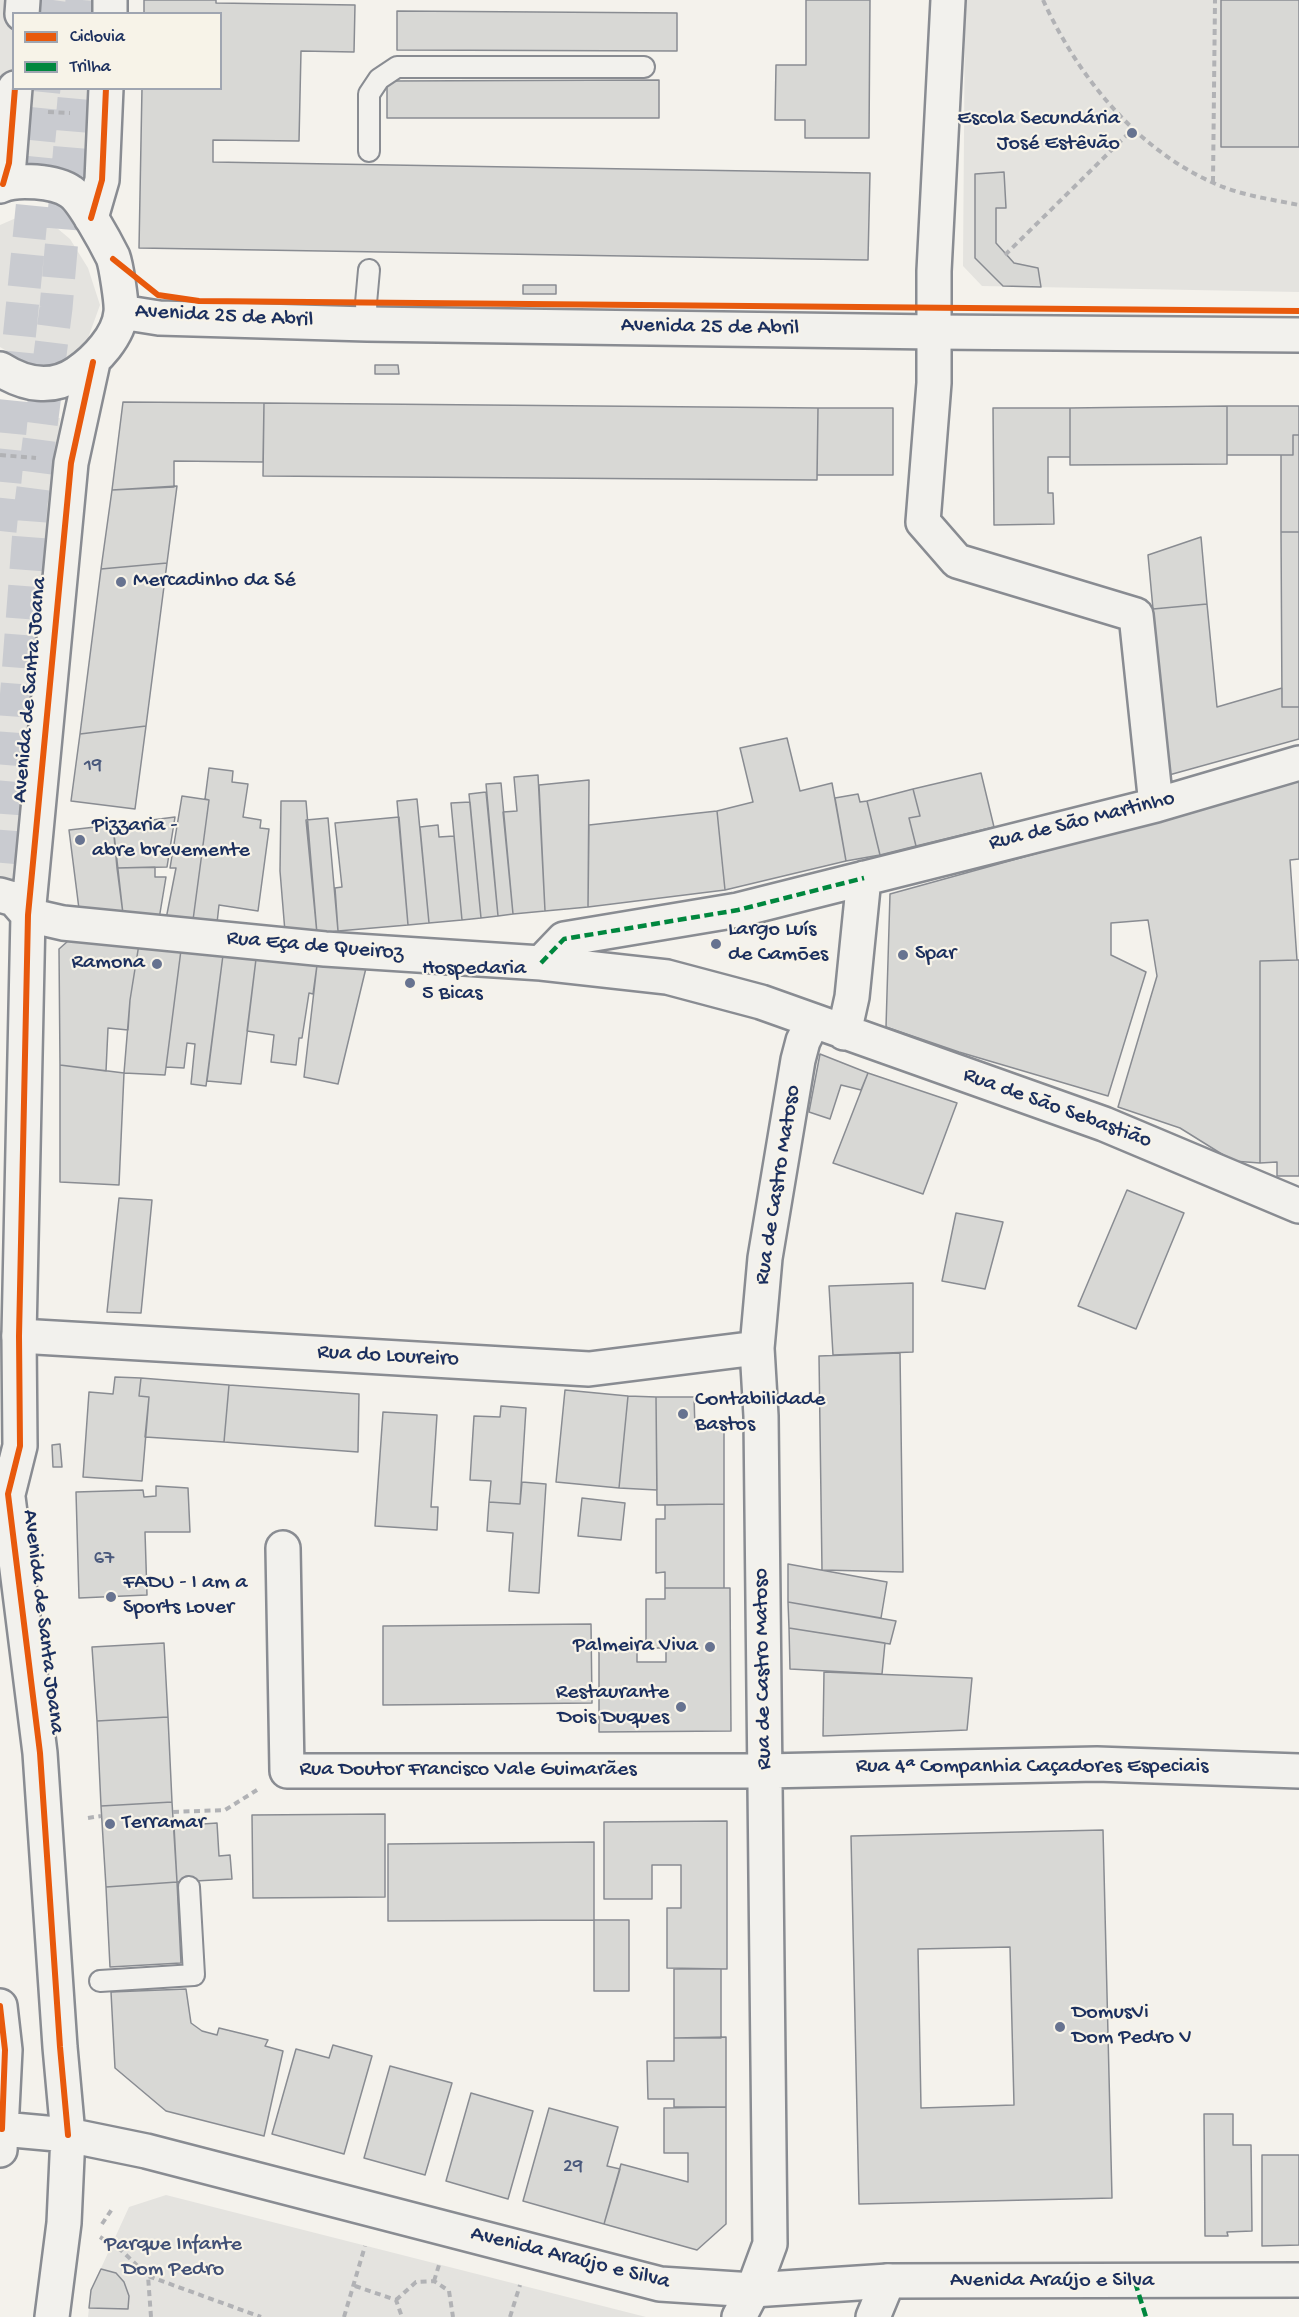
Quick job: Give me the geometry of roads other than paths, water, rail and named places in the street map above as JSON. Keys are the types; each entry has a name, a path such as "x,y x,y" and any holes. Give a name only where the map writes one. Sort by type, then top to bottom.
{"street":[{"path":"948,0 934,271 934,383 923,522 957,561 1136,615 1156,805"},
{"path":"91,218 102,180 106,90"},
{"path":"0,369 11,376 39,384 63,382 93,362 111,339 121,312 113,259 91,218 71,192 37,180 1,185 26,100"},
{"name":"Avenida 25 de Abril","path":"121,312 159,318 367,324 1299,335"},
{"name":"Avenida de Santa Joana","path":"8,1494 20,1446 19,1336 28,915 71,463 93,362"},
{"name":"Rua de São Martinho","path":"864,878 1156,805 1299,763"},
{"path":"541,963 564,939 738,910 864,878 852,997 844,1033"},
{"path":"0,895 14,899 28,915"},
{"name":"Rua Eça de Queiroz","path":"28,915 63,923 325,949 541,963 667,977 761,1002 813,1021"},
{"name":"Rua de São Sebastião","path":"813,1021 1104,1124 1299,1206"},
{"name":"Rua de Castro Matoso","path":"746,2304 770,2244 761,1416 757,1348 765,1257 798,1060 803,1041 813,1021"},
{"name":"Rua do Loureiro","path":"19,1336 589,1369 757,1348"},
{"name":"Avenida de Santa Joana","path":"0,1441 40,1753 68,2135 63,2223 52,2317"},
{"name":"Rua Doutor Francisco Vale Guimarães","path":"284,1548 287,1771 765,1771"},
{"name":"Rua 4ª Companhia Caçadores Especiais","path":"765,1771 1097,1764 1299,1771"},
{"path":"0,2006 5,2050 1,2137"},
{"name":"Avenida Araújo e Silva","path":"1,2137 68,2135 146,2151 660,2284 746,2304 888,2281 1299,2280"},
{"path":"873,2317 888,2281"}],"lane":[{"path":"369,151 369,94 379,79 397,67 644,67"},
{"path":"367,324 369,270"},
{"path":"100,1981 194,1975 189,1887"}],"tunnel":[{"path":"51,12 53,0"},
{"path":"81,12 82,0"},
{"path":"0,531 44,90"},
{"path":"0,912 31,504 56,308 75,90"}],"place":[{"name":"Escola Secundária José Estêvão","path":"1132,133"},
{"name":"Mercadinho da Sé","path":"121,582"},
{"name":"Pizzaria - abre brevemente","path":"80,840"},
{"name":"Largo Luís de Camões","path":"716,944"},
{"name":"Spar","path":"903,955"},
{"name":"Ramona","path":"157,964"},
{"name":"Hospedaria 5 Bicas","path":"410,983"},
{"name":"Contabilidade Bastos","path":"683,1414"},
{"name":"FADU - I am a Sports Lover","path":"111,1597"},
{"name":"Palmeira Viva","path":"710,1647"},
{"name":"Restaurante Dois Duques","path":"681,1707"},
{"name":"Terramar","path":"110,1824"},
{"name":"DomusVi Dom Pedro V","path":"1060,2027"}],"park label":[{"name":"Parque Infante Dom Pedro","path":"173,2258"}]}
